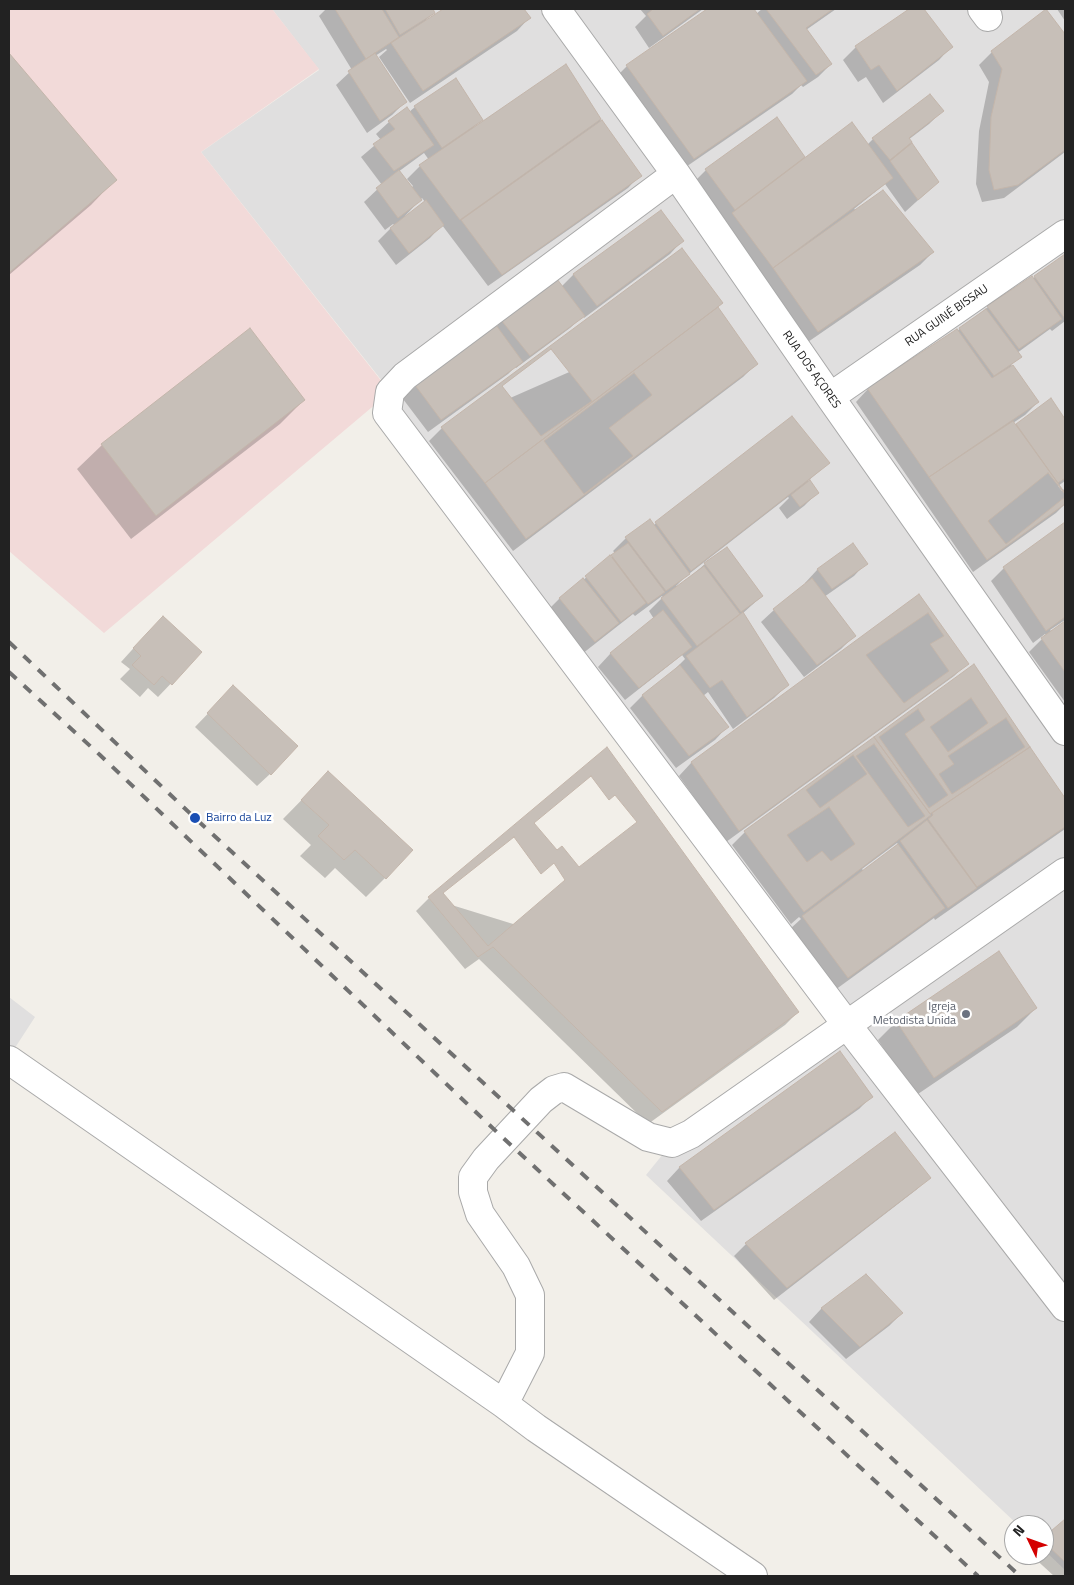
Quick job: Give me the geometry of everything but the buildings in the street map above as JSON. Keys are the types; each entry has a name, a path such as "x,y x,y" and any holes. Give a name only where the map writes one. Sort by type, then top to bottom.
{"street":[{"name":"RUA DOS AÇORES","path":"556,9 676,174 1065,731"},
{"path":"676,174 405,376 390,392 387,413 847,1025 1065,1306"},
{"name":"RUA GUINÉ BISSAU","path":"830,397 1065,234"},
{"path":"504,1404 530,1353 530,1295 516,1266 480,1214 473,1192 473,1177 486,1159 541,1100 554,1090 564,1087 648,1137 672,1142 691,1134 1065,872"},
{"path":"9,1060 536,1428 753,1576"}],"shaded area":[{"path":"9,9 272,9 319,69 201,152 390,392 104,633 9,551"},
{"path":"272,9 1065,9 1065,1570 1054,1560 1054,1515 1007,1515 646,1175 672,1143 846,1026 387,413 390,391 201,152 319,70"},
{"path":"9,997 35,1017 9,1057"}],"railway":[{"path":"9,642 195,818 1020,1576"},
{"path":"9,672 100,755 500,1135 978,1576"}],"place":[{"name":"Bairro da Luz","path":"195,818"},
{"name":"Igreja Metodista Unida","path":"966,1014"}]}
